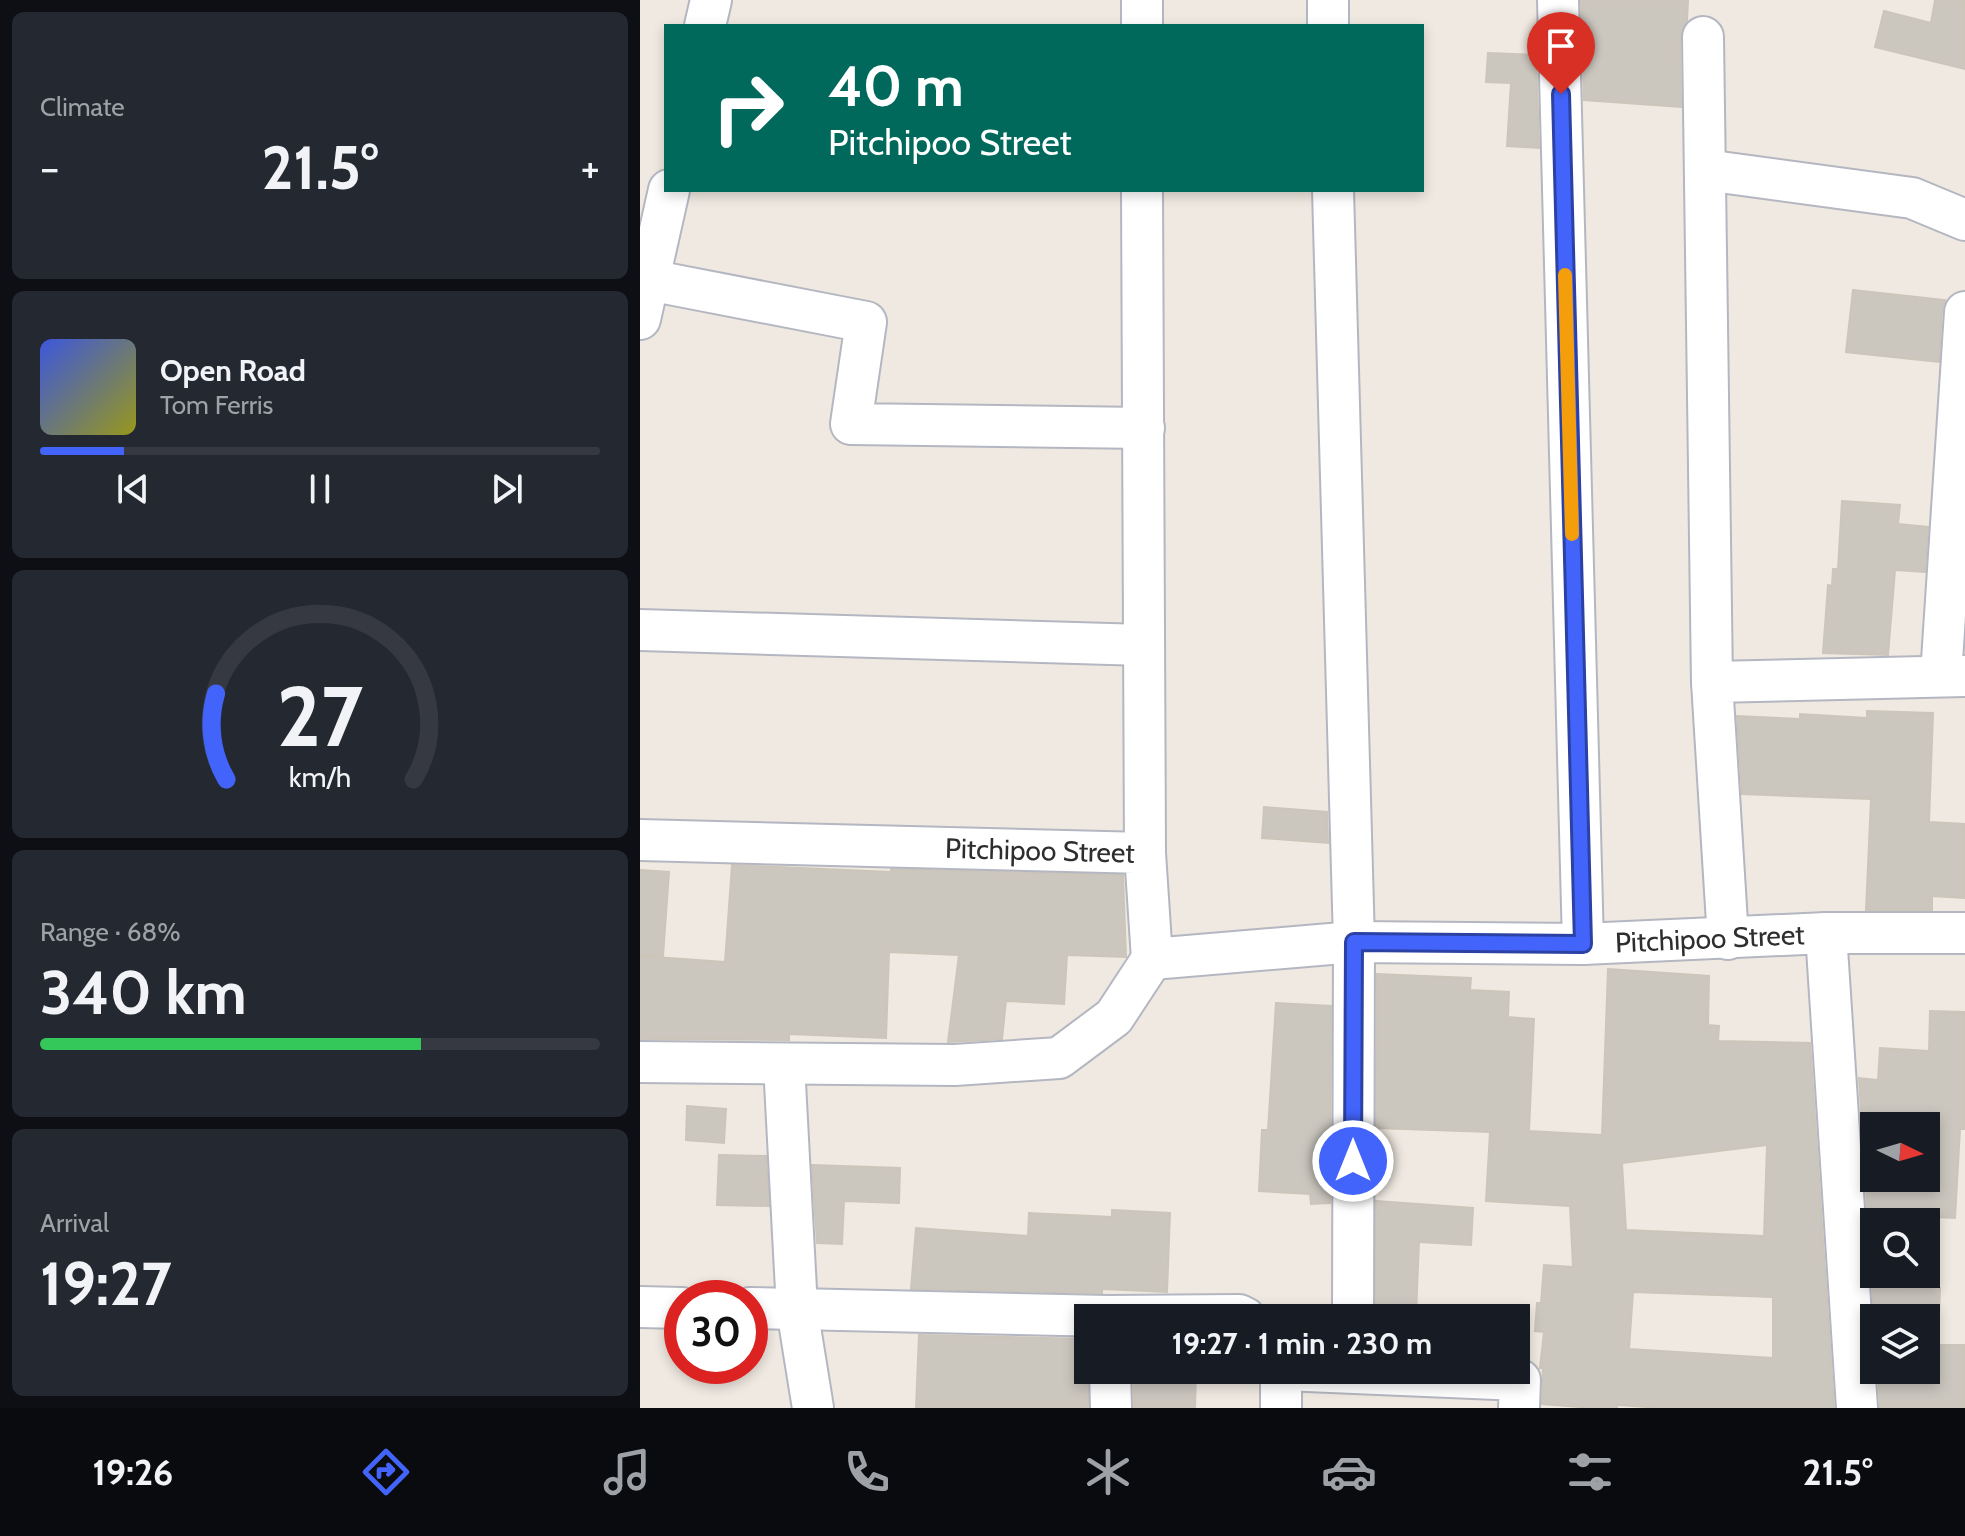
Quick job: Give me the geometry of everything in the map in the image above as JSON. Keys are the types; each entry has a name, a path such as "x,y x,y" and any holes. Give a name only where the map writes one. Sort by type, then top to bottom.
{"street":[{"path":"705,24 711,0"},
{"path":"1142,0 1142,24"},
{"path":"1328,0 1328,24"},
{"path":"1558,0 1583,944"},
{"path":"1703,37 1712,682 1728,939"},
{"path":"1705,170 1912,198 1965,220"},
{"path":"640,319 644,277 668,192"},
{"path":"1142,192 1145,853"},
{"path":"1333,192 1354,942 1353,1304"},
{"path":"644,277 866,322 851,424 1144,428"},
{"path":"1712,682 1953,676 1965,312"},
{"path":"640,630 1144,645"},
{"name":"Pitchipoo Street","path":"640,840 1145,853 1152,959 1354,942 1583,944 1826,933 1965,933"},
{"path":"1826,933 1857,1408"},
{"path":"640,1062 955,1065 1059,1058 1114,1017 1152,959"},
{"path":"784,1064 797,1309 813,1408"},
{"path":"640,1307 664,1308"},
{"path":"768,1308 1074,1316"},
{"path":"1110,1384 1111,1408"},
{"path":"1281,1408 1282,1384"},
{"path":"1519,1408 1520,1384"}],"building":[{"path":"1581,0 1688,0 1687,21 1680,37 1681,107 1584,100"},
{"path":"1935,0 1965,0 1965,69 1875,47 1884,11 1931,23"},
{"path":"1488,53 1536,55 1539,148 1507,146 1511,83 1486,82"},
{"path":"1853,290 1945,300 1939,362 1846,352"},
{"path":"1842,501 1900,505 1898,524 1928,527 1925,572 1895,570 1888,655 1823,653 1828,585 1832,586 1833,569 1838,569"},
{"path":"1867,711 1933,713 1929,822 1965,824 1965,898 1932,896 1932,910 1866,910 1871,799 1742,794 1737,716 1800,719 1800,714 1867,718"},
{"path":"1264,807 1327,812 1328,843 1262,838"},
{"path":"732,865 891,872 891,869 1123,875 1126,957 1067,955 1064,1004 1006,1001 1002,1039 948,1042 959,955 889,952 886,1038 789,1034 789,1040 640,1039 640,956 725,962"},
{"path":"640,870 669,872 663,956 640,955"},
{"path":"1608,969 1709,976 1708,1025 1719,1026 1718,1041 1810,1043 1834,1408 1617,1405 1617,1408 1593,1408 1542,1404 1543,1368 1540,1368 1544,1332 1535,1331 1537,1303 1541,1303 1544,1265 1573,1267 1570,1206 1486,1201 1490,1132 1376,1128 1377,974 1471,978 1470,990 1509,992 1508,1017 1534,1019 1529,1131 1602,1135","holes":["1767,1145 1764,1236 1626,1230 1622,1163","1633,1292 1773,1297 1773,1358 1629,1349"]},
{"path":"1276,1003 1331,1006 1330,1203 1311,1204 1310,1194 1259,1191 1262,1130 1268,1130"},
{"path":"1930,1011 1965,1012 1965,1129 1960,1129 1955,1218 1940,1217 1940,1208 1867,1208 1866,1192 1940,1192 1940,1112 1861,1112 1859,1078 1878,1080 1880,1048 1929,1051"},
{"path":"687,1106 726,1109 724,1143 686,1140"},
{"path":"719,1155 766,1156 769,1206 717,1205"},
{"path":"812,1165 900,1168 899,1203 844,1201 842,1244 817,1243"},
{"path":"1376,1201 1473,1208 1471,1245 1419,1242 1416,1304 1376,1304"},
{"path":"1112,1210 1170,1213 1167,1292 911,1289 916,1228 1028,1236 1029,1213 1112,1217"},
{"path":"1872,1288 1940,1288 1939,1304 1873,1304"},
{"path":"919,1335 1074,1339 1074,1384 1088,1384 1088,1408 916,1408"},
{"path":"1940,1345 1965,1345 1965,1408 1880,1408 1879,1384 1940,1384"},
{"path":"1133,1384 1196,1384 1195,1408 1134,1408"}],"slow traffic":[{"path":"1565,275 1572,534"}],"route":[{"path":"1353,1161 1354,942 1583,944 1561,94"}]}
